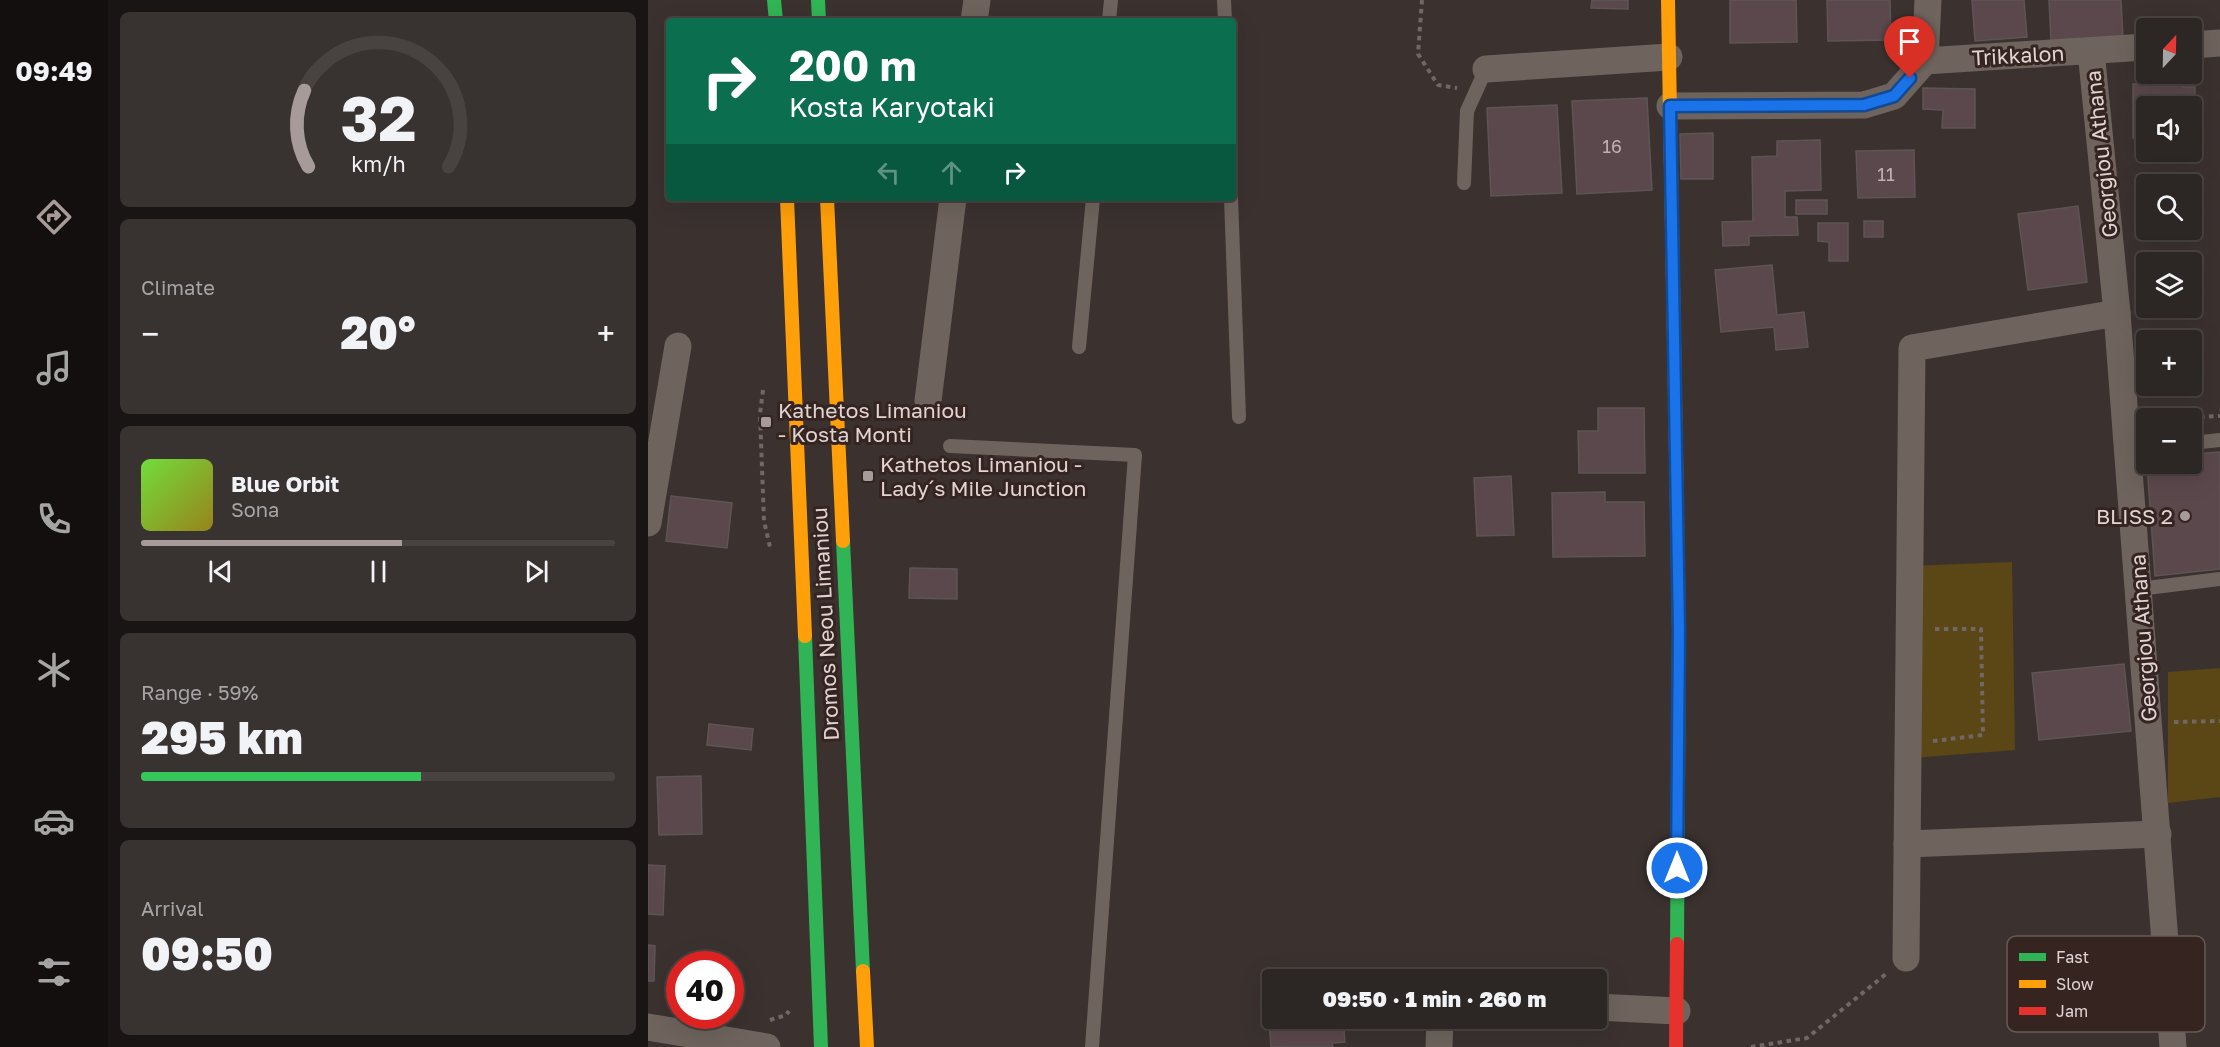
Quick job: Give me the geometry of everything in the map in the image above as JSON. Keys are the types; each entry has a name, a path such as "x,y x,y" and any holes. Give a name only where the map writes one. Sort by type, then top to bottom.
{"main road":[{"path":"774,0 776,18"},
{"path":"818,0 819,18"},
{"path":"1668,0 1679,630 1676,1047"},
{"name":"Dromos Neou Limaniou","path":"787,201 821,1047"},
{"name":"Dromos Neou Limaniou","path":"827,201 867,1047"}],"street":[{"path":"974,18 977,0"},
{"path":"1670,106 1864,105 1894,96 1925,61 1928,0"},
{"path":"2202,44 2220,43"},
{"name":"Trikkalon","path":"1925,61 2136,48"},
{"name":"Georgiou Athana","path":"2091,51 2117,314 2136,441"},
{"path":"1481,80 1669,57"},
{"path":"928,401 953,201"},
{"path":"1906,958 1912,348 2117,314"},
{"path":"648,523 678,345"},
{"name":"Georgiou Athana","path":"2137,474 2139,589 2165,936"},
{"path":"1907,844 2158,834"},
{"path":"1607,1008 1677,1011"},
{"path":"648,1027 767,1047"},
{"path":"1439,1047 1440,1029"},
{"name":"Georgiou Athana","path":"2172,1032 2173,1047"}],"lane":[{"path":"1109,18 1111,0"},
{"path":"1224,0 1225,18"},
{"path":"1464,183 1467,111 1481,80"},
{"path":"1079,347 1093,201"},
{"path":"1231,201 1239,417"},
{"path":"2202,442 2220,440"},
{"path":"950,446 1135,455 1092,1047"},
{"path":"2139,589 2220,579"}],"path":[{"path":"1422,0 1418,54 1438,85 1481,80"},
{"path":"2202,417 2220,416"},
{"path":"1908,744 1983,735 1981,629 1909,630"},
{"path":"2150,723 2220,721"},
{"path":"1751,1047 1807,1038 1906,958"}],"shaded area":[{"path":"2012,562 2015,750 1912,758 1910,566"},
{"path":"2220,668 2220,797 2168,803 2168,672"}],"building":[{"path":"1592,0 1628,0 1628,9 1591,8"},
{"path":"1730,0 1796,0 1797,42 1730,43"},
{"path":"1827,0 1890,0 1891,40 1828,41"},
{"path":"1972,0 2024,0 2027,37 1975,41"},
{"path":"2049,0 2121,0 2123,38 2051,40"},
{"path":"2133,84 2183,84 2183,87 2195,87 2195,96 2136,96 2136,138 2133,138"},
{"path":"1923,88 1975,89 1975,128 1942,128 1943,110 1923,109"},
{"path":"1647,98 1652,190 1577,194 1572,101"},
{"path":"1557,105 1562,193 1491,196 1487,108"},
{"path":"1713,133 1713,179 1681,179 1680,134"},
{"path":"1820,140 1821,190 1785,191 1785,217 1797,217 1798,235 1749,236 1749,245 1723,246 1722,222 1753,221 1752,157 1777,156 1777,141"},
{"path":"1914,150 1915,197 1858,198 1856,151"},
{"path":"1796,200 1827,200 1827,214 1796,214"},
{"path":"2078,206 2087,282 2028,290 2018,214"},
{"path":"1864,221 1883,221 1883,237 1864,237"},
{"path":"1818,223 1848,223 1848,261 1829,261 1829,242 1818,241"},
{"path":"1772,265 1777,315 1804,312 1808,347 1776,350 1774,327 1721,332 1715,270"},
{"path":"1598,408 1644,408 1645,473 1579,473 1578,431 1598,431"},
{"name":"BLISS 2","path":"2220,452 2220,569 2155,576 2148,474 2202,474 2202,453"},
{"path":"1511,476 1514,535 1477,536 1474,478"},
{"path":"1605,492 1605,502 1644,502 1645,556 1553,557 1552,493"},
{"path":"671,496 732,503 727,548 666,541"},
{"path":"910,568 957,569 957,599 909,598"},
{"path":"2124,664 2131,731 2039,740 2032,673"},
{"path":"709,724 753,729 751,750 707,745"},
{"path":"701,776 702,834 659,835 657,777"},
{"path":"648,865 665,866 663,915 648,914"},
{"path":"648,945 655,946 654,981 648,981"},
{"path":"1270,1029 1344,1029 1345,1042 1332,1043 1333,1047 1271,1047"}],"traffic: fast":[{"path":"774,0 776,18"},
{"path":"818,0 819,18"},
{"path":"1677,512 1679,630 1677,944"},
{"path":"843,541 863,971"},
{"path":"805,636 821,1047"}],"traffic: slow":[{"path":"1668,0 1677,512"},
{"path":"787,201 805,636"},
{"path":"827,201 843,541"},
{"path":"863,971 867,1047"}],"traffic: jam":[{"path":"1676,1047 1677,944"}],"place":[{"name":"Kathetos Limaniou - Kosta Monti","path":"766,422"},
{"name":"Kathetos Limaniou - Lady´s Mile Junction","path":"868,476"},
{"name":"BLISS 2","path":"2185,516"}],"route":[{"path":"1677,868 1679,630 1670,106 1864,105 1894,96 1910,78"}]}
